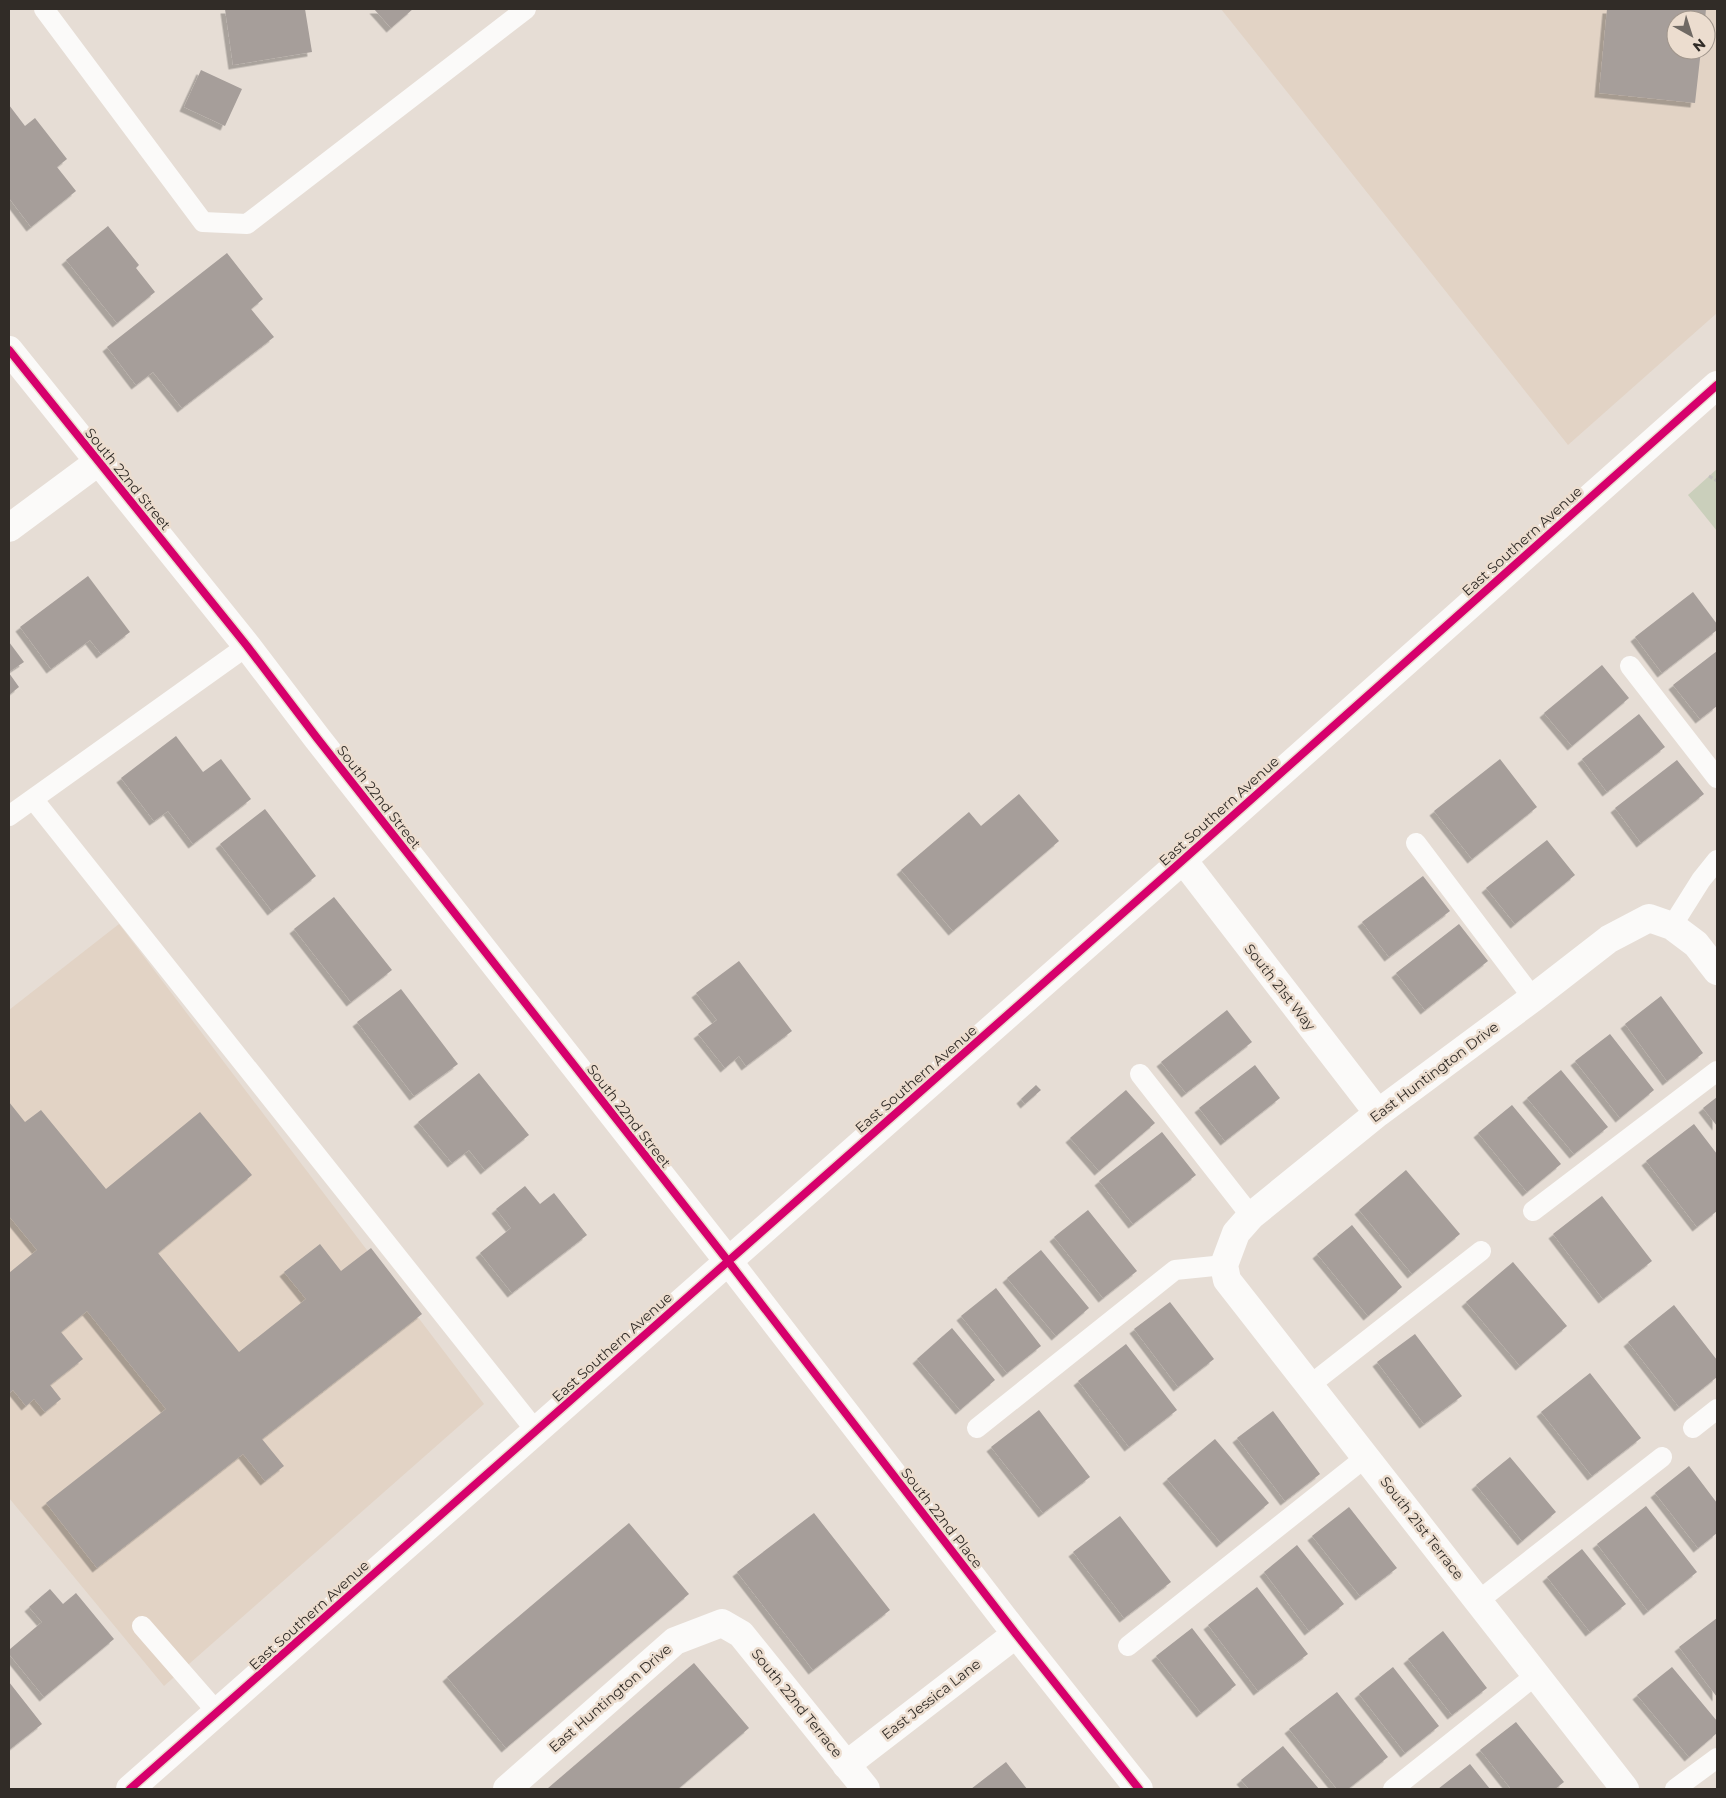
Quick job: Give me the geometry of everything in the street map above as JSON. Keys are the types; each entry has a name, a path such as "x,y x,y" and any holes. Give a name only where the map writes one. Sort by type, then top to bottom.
{"street":[{"name":"South 22nd Street","path":"9,350 247,646 317,738 728,1260"},
{"name":"East Southern Avenue","path":"130,1789 1183,860 1717,385"},
{"path":"9,528 98,462"},
{"name":"South 21st Way","path":"1183,860 1378,1113"},
{"name":"East Huntington Drive","path":"1224,1265 1236,1232 1251,1216 1378,1113 1609,939 1649,918 1672,926 1696,944 1717,971"},
{"name":"South 22nd Place","path":"728,1260 1016,1634 1140,1789"},
{"name":"South 21st Terrace","path":"1224,1265 1227,1280 1625,1789"},
{"name":"East Huntington Drive","path":"507,1789 675,1641 722,1623"},
{"name":"South 22nd Terrace","path":"722,1623 741,1634 866,1789"},
{"name":"East Jessica Lane","path":"846,1765 1016,1634"}],"lane":[{"path":"44,9 203,222 247,224 526,9"},
{"path":"9,816 247,646"},
{"path":"1630,666 1717,778"},
{"path":"33,799 536,1431"},
{"path":"1416,843 1533,998"},
{"path":"1672,926 1701,880 1717,860"},
{"path":"1533,1211 1717,1070"},
{"path":"1140,1074 1251,1216"},
{"path":"1310,1385 1481,1251"},
{"path":"977,1428 1175,1270 1224,1265"},
{"path":"1693,1428 1717,1409"},
{"path":"1478,1601 1662,1456"},
{"path":"1128,1646 1366,1457"},
{"path":"142,1626 217,1712"},
{"path":"1393,1789 1536,1675"},
{"path":"1675,1789 1717,1758"}],"path":[{"path":"1709,476 1717,481"}],"shaded area":[{"path":"1221,9 1717,9 1717,313 1568,445"},
{"path":"119,924 484,1404 164,1686 9,1498 9,1010"}],"green space":[{"path":"1717,469 1717,531 1688,495"}],"building":[{"path":"225,9 305,9 312,52 233,65"},
{"path":"374,9 413,9 391,28"},
{"path":"1607,9 1706,9 1666,10 1666,60 1700,60 1695,103 1599,93"},
{"path":"201,70 242,89 225,126 184,107"},
{"path":"9,105 25,126 35,118 67,159 57,167 76,191 31,227 9,198"},
{"path":"108,226 139,265 136,268 155,292 117,323 66,260"},
{"path":"227,253 263,299 251,309 274,337 182,408 153,372 136,385 107,347"},
{"path":"88,576 130,632 101,654 90,640 51,669 20,627"},
{"path":"1693,592 1717,624 1717,630 1662,673 1635,637"},
{"path":"9,642 24,662 9,672"},
{"path":"1717,651 1717,706 1700,719 1673,685"},
{"path":"1602,665 1629,698 1572,746 1544,713"},
{"path":"9,673 19,687 9,695"},
{"path":"1639,714 1665,747 1607,792 1582,759"},
{"path":"176,736 203,772 221,759 251,799 193,844 168,811 154,821 121,778"},
{"path":"1500,759 1537,807 1472,859 1434,811"},
{"path":"1677,760 1704,794 1641,843 1615,808"},
{"path":"1019,794 1059,841 953,931 901,870 969,812 981,826"},
{"path":"265,809 316,876 272,911 220,844"},
{"path":"1547,840 1575,875 1515,924 1486,888"},
{"path":"1423,876 1450,911 1389,957 1362,922"},
{"path":"334,897 392,970 351,1002 294,929"},
{"path":"1459,924 1488,961 1425,1010 1396,973"},
{"path":"739,961 792,1031 746,1066 739,1056 725,1068 698,1034 717,1020 696,993"},
{"path":"401,989 458,1064 414,1096 357,1022"},
{"path":"1661,996 1703,1053 1667,1081 1625,1024"},
{"path":"1227,1010 1252,1042 1186,1093 1161,1062"},
{"path":"1610,1034 1654,1090 1620,1118 1575,1061"},
{"path":"1255,1065 1280,1098 1225,1141 1199,1108"},
{"path":"1561,1070 1608,1127 1574,1154 1527,1098"},
{"path":"479,1073 529,1135 485,1170 469,1150 452,1163 418,1122"},
{"path":"1036,1085 1041,1090 1025,1104 1021,1099"},
{"path":"1126,1090 1155,1123 1099,1171 1070,1138"},
{"path":"1717,1097 1717,1126 1703,1108"},
{"path":"9,1102 25,1122 41,1110 106,1189 200,1112 252,1175 158,1253 239,1352 306,1299 284,1272 320,1244 341,1271 371,1248 422,1314 262,1439 284,1466 265,1481 243,1454 97,1568 46,1503 166,1409 87,1311 61,1332 83,1359 50,1385 61,1399 45,1412 34,1399 26,1406 13,1390 9,1393 9,1273 37,1250 9,1216"},
{"path":"1512,1105 1561,1164 1527,1192 1478,1133"},
{"path":"1694,1124 1717,1154 1717,1211 1697,1227 1646,1161"},
{"path":"1162,1132 1196,1175 1133,1224 1099,1181"},
{"path":"1406,1170 1460,1234 1412,1274 1359,1210"},
{"path":"525,1186 540,1204 554,1193 587,1235 512,1293 480,1253 511,1228 496,1209"},
{"path":"1602,1196 1652,1261 1603,1299 1553,1234"},
{"path":"1088,1210 1137,1271 1103,1298 1054,1237"},
{"path":"1352,1225 1402,1287 1368,1316 1317,1254"},
{"path":"1041,1250 1089,1308 1056,1336 1007,1278"},
{"path":"1513,1262 1567,1326 1520,1366 1466,1302"},
{"path":"996,1288 1041,1346 1007,1373 961,1316"},
{"path":"1170,1302 1214,1359 1178,1387 1134,1329"},
{"path":"1674,1305 1717,1360 1717,1377 1679,1407 1628,1342"},
{"path":"952,1328 995,1380 960,1410 917,1359"},
{"path":"1415,1334 1462,1396 1424,1424 1377,1362"},
{"path":"1126,1344 1177,1410 1129,1447 1078,1381"},
{"path":"1590,1373 1641,1438 1592,1476 1541,1412"},
{"path":"1039,1410 1090,1477 1043,1513 991,1447"},
{"path":"1273,1411 1320,1474 1285,1501 1237,1438"},
{"path":"1215,1439 1269,1503 1221,1543 1167,1479"},
{"path":"1510,1457 1556,1512 1522,1541 1476,1485"},
{"path":"1689,1466 1717,1503 1717,1533 1698,1548 1655,1493"},
{"path":"1646,1506 1697,1572 1648,1611 1597,1544"},
{"path":"1349,1507 1397,1568 1360,1596 1312,1536"},
{"path":"814,1513 890,1610 813,1670 737,1572"},
{"path":"1120,1516 1171,1582 1124,1618 1073,1552"},
{"path":"629,1523 689,1594 506,1748 447,1677"},
{"path":"1297,1545 1344,1604 1309,1631 1264,1572"},
{"path":"1582,1549 1626,1604 1590,1632 1547,1577"},
{"path":"1257,1587 1308,1654 1258,1691 1208,1625"},
{"path":"50,1589 63,1604 76,1593 114,1639 44,1697 9,1654 9,1650 42,1622 29,1607"},
{"path":"1717,1618 1717,1697 1679,1647"},
{"path":"1192,1628 1236,1685 1201,1713 1156,1656"},
{"path":"1443,1631 1487,1688 1452,1715 1408,1659"},
{"path":"694,1663 749,1728 678,1789 547,1789"},
{"path":"1393,1667 1439,1726 1405,1753 1359,1694"},
{"path":"1672,1667 1717,1721 1717,1733 1689,1757 1637,1695"},
{"path":"9,1682 42,1724 9,1750"},
{"path":"1337,1692 1388,1757 1348,1789 1337,1789 1289,1729"},
{"path":"1516,1722 1564,1782 1555,1789 1511,1789 1480,1750"},
{"path":"1283,1746 1319,1789 1249,1789 1241,1780"},
{"path":"1006,1762 1027,1789 971,1789"},
{"path":"1470,1764 1490,1789 1438,1789"}],"cycle path":[{"path":"9,350 247,646 317,738 728,1261 1016,1634 1139,1789"},
{"path":"130,1789 1183,860 1717,385"}]}
